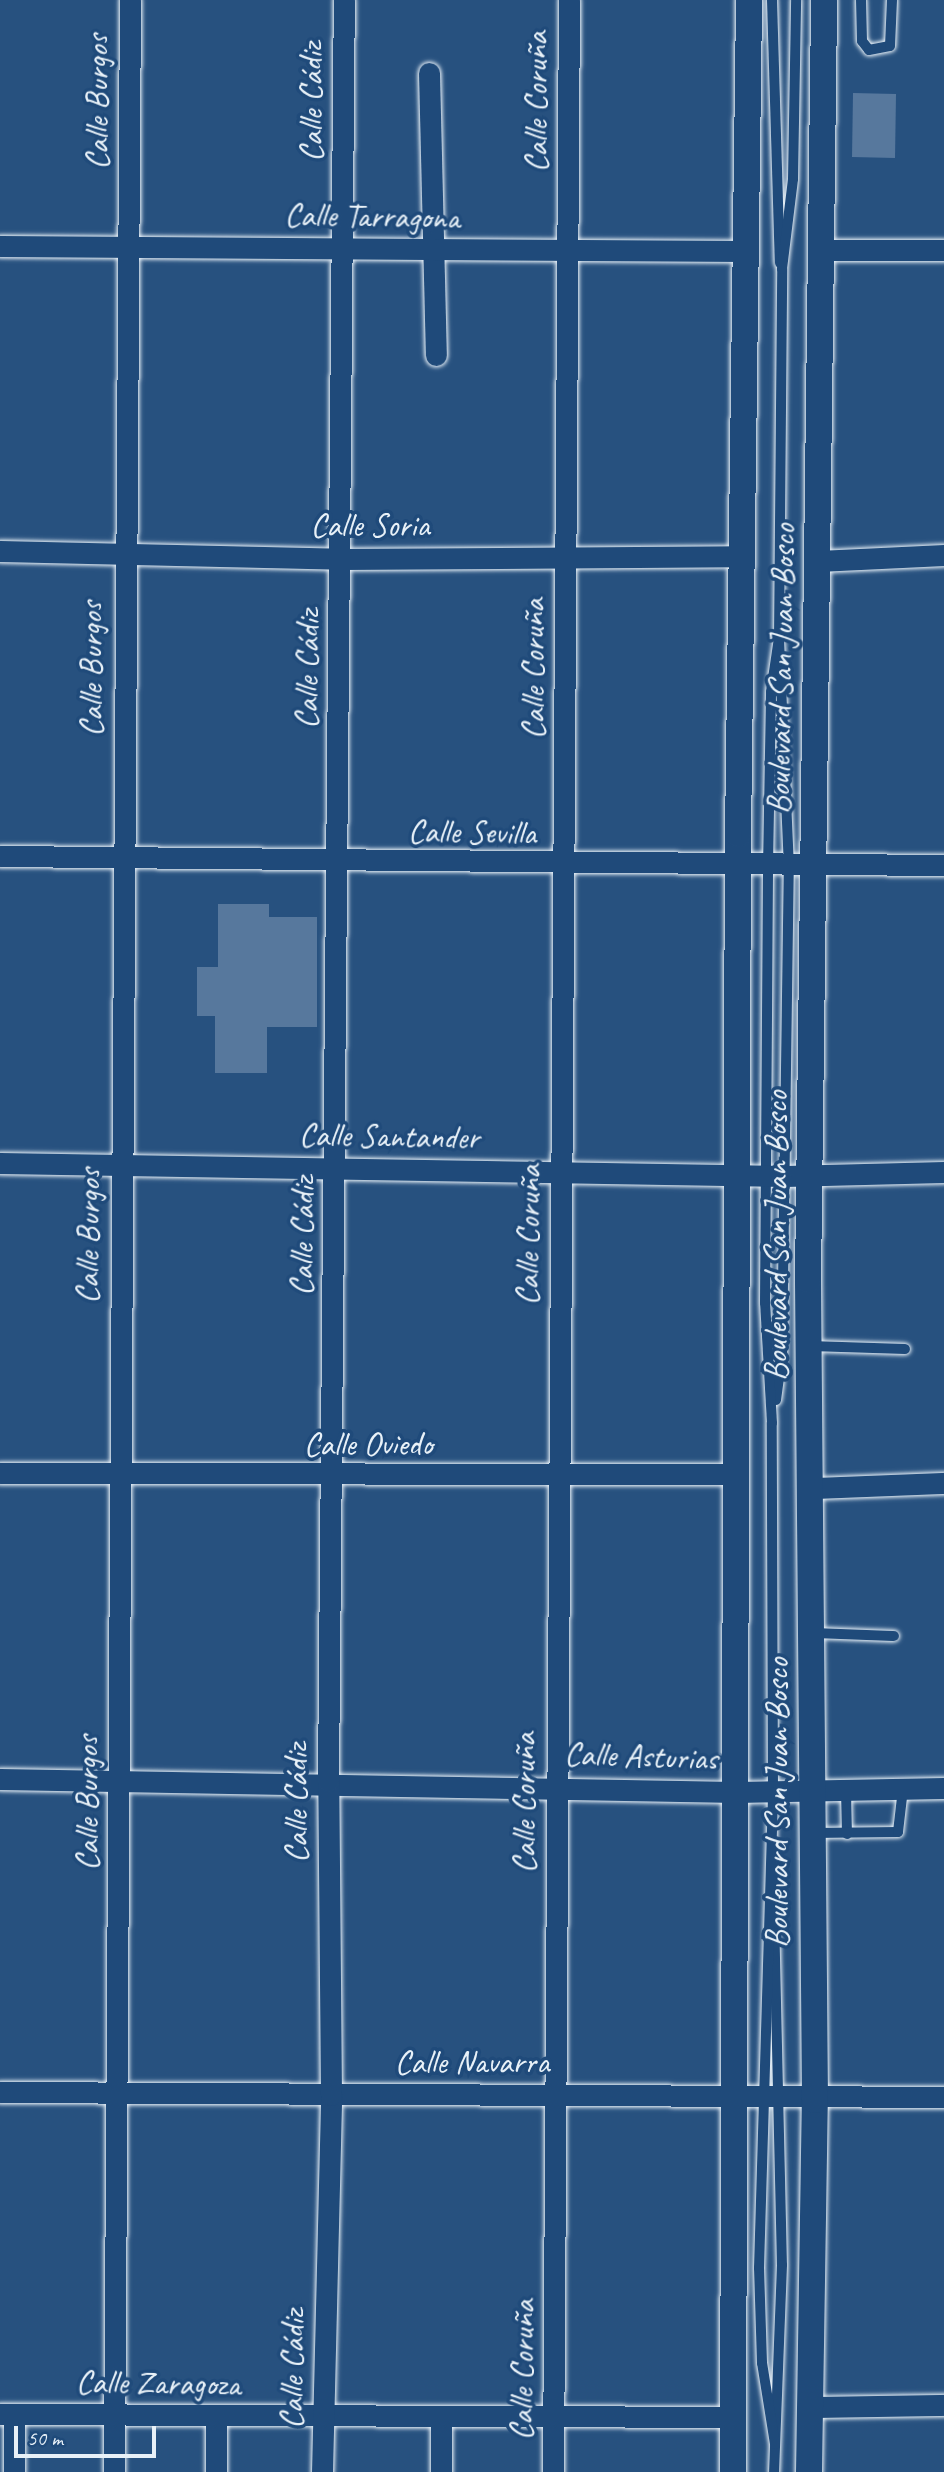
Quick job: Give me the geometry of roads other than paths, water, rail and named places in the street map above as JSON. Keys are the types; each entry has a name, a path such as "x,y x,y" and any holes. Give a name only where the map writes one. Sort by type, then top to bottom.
{"street":[{"name":"Calle Burgos","path":"114,2472 120,2095 118,1475 130,0"},
{"name":"Calle Cádiz","path":"322,2472 331,2095 328,1781 344,0"},
{"name":"Calle Coruña","path":"553,2472 558,2095 556,1476 566,866 569,0"},
{"name":"Boulevard San Juan Bosco","path":"733,2472 740,556 749,0"},
{"name":"Boulevard San Juan Bosco","path":"809,2472 815,2100 810,1346 812,1176 790,868 818,561 824,0"},
{"path":"429,74 430,249 436,355"},
{"name":"Calle Tarragona","path":"0,246 744,251"},
{"path":"822,250 944,250"},
{"name":"Calle Soria","path":"0,551 341,559 740,556"},
{"path":"818,561 944,555"},
{"name":"Calle Sevilla","path":"0,856 566,866 790,868 944,865"},
{"name":"Calle Santander","path":"0,1163 775,1176 944,1172"},
{"name":"Calle Oviedo","path":"0,1472 332,1477 735,1474"},
{"path":"813,1488 944,1483"},
{"name":"Calle Asturias","path":"0,1779 556,1785 736,1793 944,1788"},
{"name":"Calle Navarra","path":"0,2092 120,2095 558,2095 815,2100 944,2097"},
{"path":"810,2407 944,2404"},
{"path":"7,2414 14,2472"},
{"name":"Calle Zaragoza","path":"7,2414 441,2419 734,2417"},
{"path":"216,2417 216,2472"},
{"path":"441,2419 441,2472"}],"lane":[{"path":"772,0 773,197 782,269"},
{"path":"775,2444 762,2349 771,2099 775,1176 790,868 779,638 782,269 793,179 796,0"},
{"path":"861,0 862,41 869,50 890,46 892,0"},
{"path":"772,1423 782,1355 775,1176 790,868 771,692 779,638"},
{"path":"810,1346 905,1349"},
{"path":"813,1633 894,1636"},
{"path":"813,1833 898,1832 903,1789"},
{"path":"846,1791 848,1833"},
{"path":"772,1861 771,2099 781,2388 774,2472"}]}
